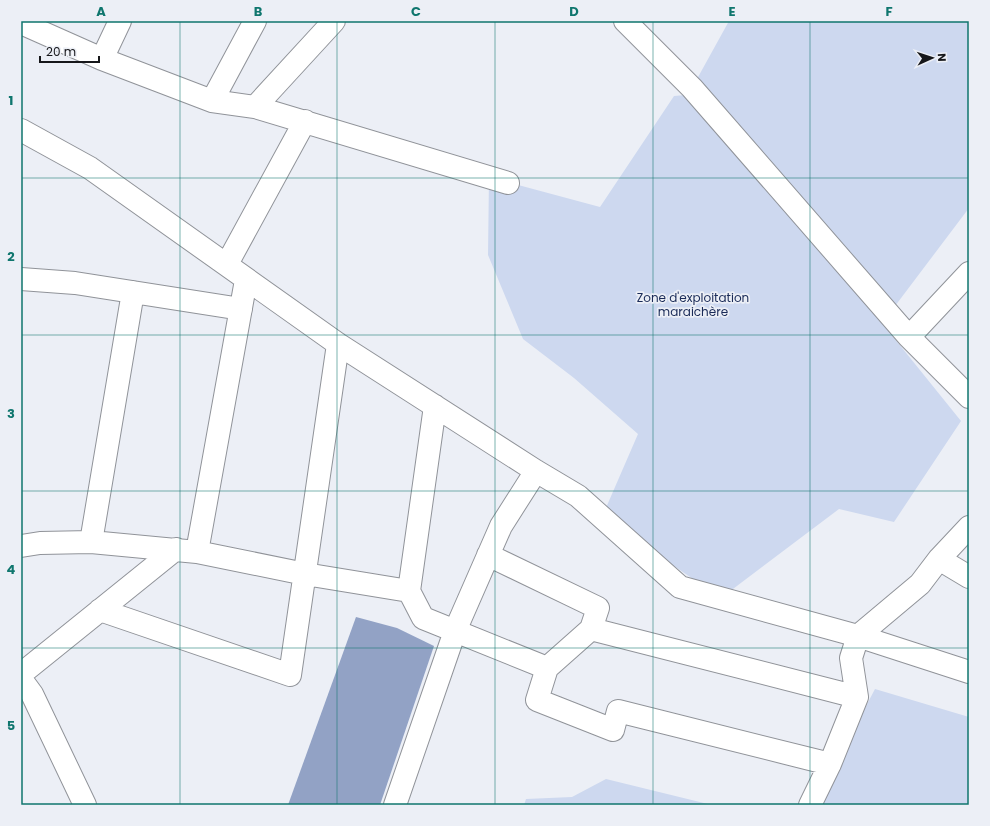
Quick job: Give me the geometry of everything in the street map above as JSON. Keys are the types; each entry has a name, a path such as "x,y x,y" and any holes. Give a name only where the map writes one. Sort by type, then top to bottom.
{"street":[{"path":"102,59 120,21"},
{"path":"212,101 255,21"},
{"path":"254,107 334,21"},
{"path":"625,21 692,88 909,337 969,397"},
{"path":"30,24 102,59 212,101 254,107 305,121 508,183"},
{"path":"227,264 305,121"},
{"path":"21,130 90,168 338,344 536,471 578,496 680,587 858,636 969,672"},
{"path":"909,337 969,273"},
{"path":"21,279 75,283 241,309"},
{"path":"21,674 100,610 187,551 241,309 246,280"},
{"path":"91,542 133,292"},
{"path":"100,610 290,675 338,344"},
{"path":"435,406 409,591 423,618 546,668"},
{"path":"395,805 455,631 501,526 536,471"},
{"path":"810,805 830,764 857,697 851,658 858,636 920,584 939,559 969,527"},
{"path":"21,546 40,543 91,542 187,551 305,574 409,591"},
{"path":"488,555 598,608 591,629 546,668 537,700 613,730 618,711 830,764"},
{"path":"939,559 969,577"},
{"path":"591,629 857,697"},
{"path":"21,680 32,694 85,805"}],"green space":[{"name":"Zone d'exploitation maraichère","path":"729,21 969,21 969,208 889,314 707,106 961,421 894,522 839,509 721,598 602,517 638,434 574,378 523,339 488,255 489,177 600,207 674,96 697,94 692,88"},
{"path":"875,689 969,717 969,805 814,805"},
{"path":"606,779 712,805 524,805 526,799 572,797"}],"shaded area":[{"path":"356,617 397,628 434,646 380,805 288,805"}]}
